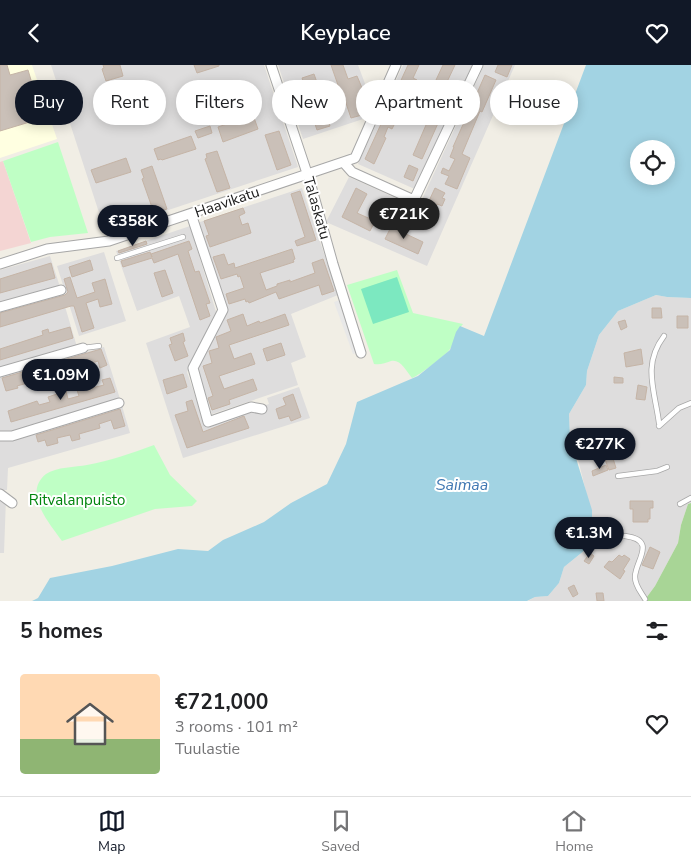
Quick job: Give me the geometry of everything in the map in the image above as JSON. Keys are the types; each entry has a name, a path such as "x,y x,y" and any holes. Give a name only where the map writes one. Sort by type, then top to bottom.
{"street":[{"name":"Talaskatu","path":"271,65 308,174 361,353"},
{"path":"396,65 355,158 344,163 352,172 414,200 478,65"},
{"name":"Haavikatu","path":"0,264 47,249 109,241 344,163"},
{"path":"191,214 223,310 193,368 208,422 251,407 262,409"},
{"path":"0,307 61,290"},
{"path":"0,372 83,348"},
{"path":"0,436 12,437 119,403"},
{"path":"0,494 12,503"}],"lane":[{"path":"116,257 183,237"},
{"path":"664,336 655,352 651,369 659,424 679,408 691,403"},
{"path":"83,348 99,346"},
{"path":"618,476 657,471 667,467"},
{"path":"680,504 691,498"},
{"path":"625,536 634,537 640,542 643,549 635,578 645,599"}],"shaded area":[{"path":"0,65 32,65 37,80 15,80 15,125 52,125 57,139 0,158"},
{"path":"51,65 264,65 272,89 272,125 284,125 298,167 105,231 71,125 83,125 83,80 56,80"},
{"path":"278,65 358,65 364,80 356,80 356,121 346,125 346,80 283,80"},
{"path":"403,65 472,65 465,80 396,80"},
{"path":"484,65 515,65 508,80 490,80 490,122 427,266 326,222 349,177 418,208 456,125 480,125 480,80 477,80"},
{"path":"298,125 345,125 303,139"},
{"path":"376,125 446,125 417,190 358,164"},
{"path":"3,161 31,243 0,251 0,162"},
{"path":"302,188 338,295 291,314 306,357 291,363 298,385 212,414 197,369 227,310 197,223"},
{"path":"190,226 217,315 187,372 205,425 269,404 267,398 299,387 310,418 183,458 146,343 190,327 179,296 137,311 116,251"},
{"path":"104,252 126,321 79,336 57,266"},
{"path":"50,256 60,287 0,303 0,270"},
{"path":"61,293 77,347 0,370 0,311"},
{"path":"656,295 691,298 691,503 688,504 681,525 678,543 655,586 644,601 528,601 535,597 548,596 559,583 564,567 585,550 587,496 578,459 570,439 569,414 586,385 587,371 599,335 618,311"},
{"path":"340,300 359,352 353,354 334,302"},
{"path":"104,347 120,399 7,434 0,434 0,376"},
{"path":"122,406 130,433 8,468 7,490 0,490 0,439"},
{"path":"0,497 6,498 4,553 0,553"}],"green space":[{"path":"58,142 88,233 50,237 31,242 3,161"},
{"path":"397,270 413,313 463,324 447,352 412,378 398,362 391,361 374,364 347,285"},
{"path":"397,277 409,312 373,324 361,289"},
{"name":"Ritvalanpuisto","path":"154,445 170,475 197,501 192,506 155,509 62,541 45,517 37,499 39,482 46,474 60,469 104,461"},
{"path":"691,503 691,601 644,601 655,586 678,543 681,525 688,504"}],"water":[{"name":"Saimaa","path":"586,65 691,65 691,298 656,295 618,311 599,335 587,371 586,385 569,414 570,439 592,510 592,537 585,550 564,567 559,583 548,596 535,597 527,601 32,601 38,598 50,578 112,566 178,549 208,551 223,540 264,522 291,503 327,484 346,444 357,402 418,376 450,350 460,326 484,336 563,125 578,125 578,86"}],"building":[{"path":"0,65 7,65 10,75 28,70 31,80 15,80 15,125 20,125 0,131"},
{"path":"103,65 120,65 123,76 106,80 102,69 104,68"},
{"path":"194,65 219,65 219,66 197,73"},
{"path":"331,65 343,65 348,79 357,76 359,80 356,80 356,117 351,118 346,103 346,80 336,80"},
{"path":"408,65 419,65 413,78 417,80 401,80"},
{"path":"443,65 455,65 448,80 436,80"},
{"path":"498,65 512,65 507,77 495,72"},
{"path":"314,74 316,80 303,80 302,78"},
{"path":"485,75 496,80 490,80 490,94 482,112 480,111 480,86"},
{"path":"224,125 257,125 258,129 223,142 218,127"},
{"path":"315,125 330,126 317,130"},
{"path":"381,125 394,125 392,129 388,127 384,137 386,138 374,164 365,159"},
{"path":"426,125 437,125 422,159 413,155"},
{"path":"463,125 474,125 462,154 470,158 457,189 445,184 449,176 441,173 443,168 449,171 455,159 450,157"},
{"path":"210,126 212,133 198,138 195,131"},
{"path":"279,131 291,165 277,170 265,135"},
{"path":"191,136 196,149 158,160 154,149"},
{"path":"217,151 230,188 217,192 205,159 207,158 206,154"},
{"path":"126,158 131,172 96,183 91,170"},
{"path":"409,165 418,169 413,181 404,177"},
{"path":"152,166 167,209 154,213 142,179 144,178 141,170"},
{"path":"356,188 367,194 357,213 375,221 370,231 342,217"},
{"path":"435,188 445,193 442,198 445,199 442,206 437,204 436,207 428,203"},
{"path":"300,191 316,240 297,246 295,241 305,237 291,194"},
{"path":"243,208 245,213 239,216 242,225 248,223 251,233 210,247 206,236 209,235 204,221"},
{"path":"391,227 423,242 418,254 385,239"},
{"path":"146,241 147,244 119,253 118,251"},
{"path":"189,241 192,249 188,251 195,272 199,271 210,303 206,304 210,316 200,320 178,254 154,263 152,258 123,267 121,261 150,252 152,257 151,254"},
{"path":"292,249 294,262 260,273 266,290 277,286 277,284 290,280 290,282 315,273 312,263 323,259 334,291 322,295 319,285 279,299 276,292 249,303 245,299 229,304 226,294 244,288 240,276 238,277 237,274 221,279 213,257 224,254 228,265 234,263 235,268"},
{"path":"90,260 93,270 72,277 69,267"},
{"path":"51,263 55,278 0,293 0,279"},
{"path":"165,270 173,293 162,297 154,273"},
{"path":"70,277 77,298 95,292 92,283 105,279 112,304 100,307 98,299 86,303 94,328 82,332 74,306 0,327 0,313 65,295 68,292 64,279"},
{"path":"652,308 661,308 662,318 652,318"},
{"path":"243,314 247,326 285,314 289,325 229,345 234,359 251,353 255,364 219,376 224,389 253,379 257,390 229,400 230,404 212,410 208,398 213,396 203,366 212,363 209,351 219,348 216,337 231,331 227,320"},
{"path":"677,316 688,316 688,328 677,328"},
{"path":"625,320 627,327 621,330 618,322"},
{"path":"70,327 73,338 0,360 0,349 43,335 42,331 48,329 49,333"},
{"path":"183,333 185,341 183,342 188,356 175,361 169,345 172,344 170,338"},
{"path":"281,343 285,355 267,361 263,349"},
{"path":"101,349 107,365 100,368 98,361 86,365 87,369 77,372 76,368 60,372 61,376 49,379 48,377 6,391 2,378"},
{"path":"641,349 643,364 626,367 624,353"},
{"path":"183,374 187,387 167,394 163,380"},
{"path":"614,377 623,378 623,383 614,383"},
{"path":"110,378 115,392 11,422 8,411 37,401 39,405 50,402 48,397 66,391 68,399 79,396 77,390 91,385 92,388 104,385 102,380"},
{"path":"638,385 647,387 645,400 636,399"},
{"path":"293,394 301,417 291,421 289,416 279,419 276,409 286,405 283,398"},
{"path":"192,400 203,432 244,416 249,428 187,448 175,415 188,411 186,402"},
{"path":"120,409 125,426 114,429 111,420 99,424 100,428 79,434 80,439 72,441 70,435 57,438 58,443 47,446 45,440 38,442 36,435"},
{"path":"611,452 616,468 609,470 603,454"},
{"path":"606,465 608,470 593,476 592,471"},
{"path":"630,501 653,501 653,508 650,508 650,519 648,519 648,522 633,522 633,509 630,509"},
{"path":"602,529 611,530 610,539 601,537"},
{"path":"650,547 660,552 653,569 642,565"},
{"path":"590,553 594,556 589,564 584,561"},
{"path":"619,555 622,557 624,555 630,559 620,579 604,567 609,561 612,562"},
{"path":"574,585 578,594 573,597 568,588"},
{"path":"596,593 603,593 604,601 597,601"}]}
